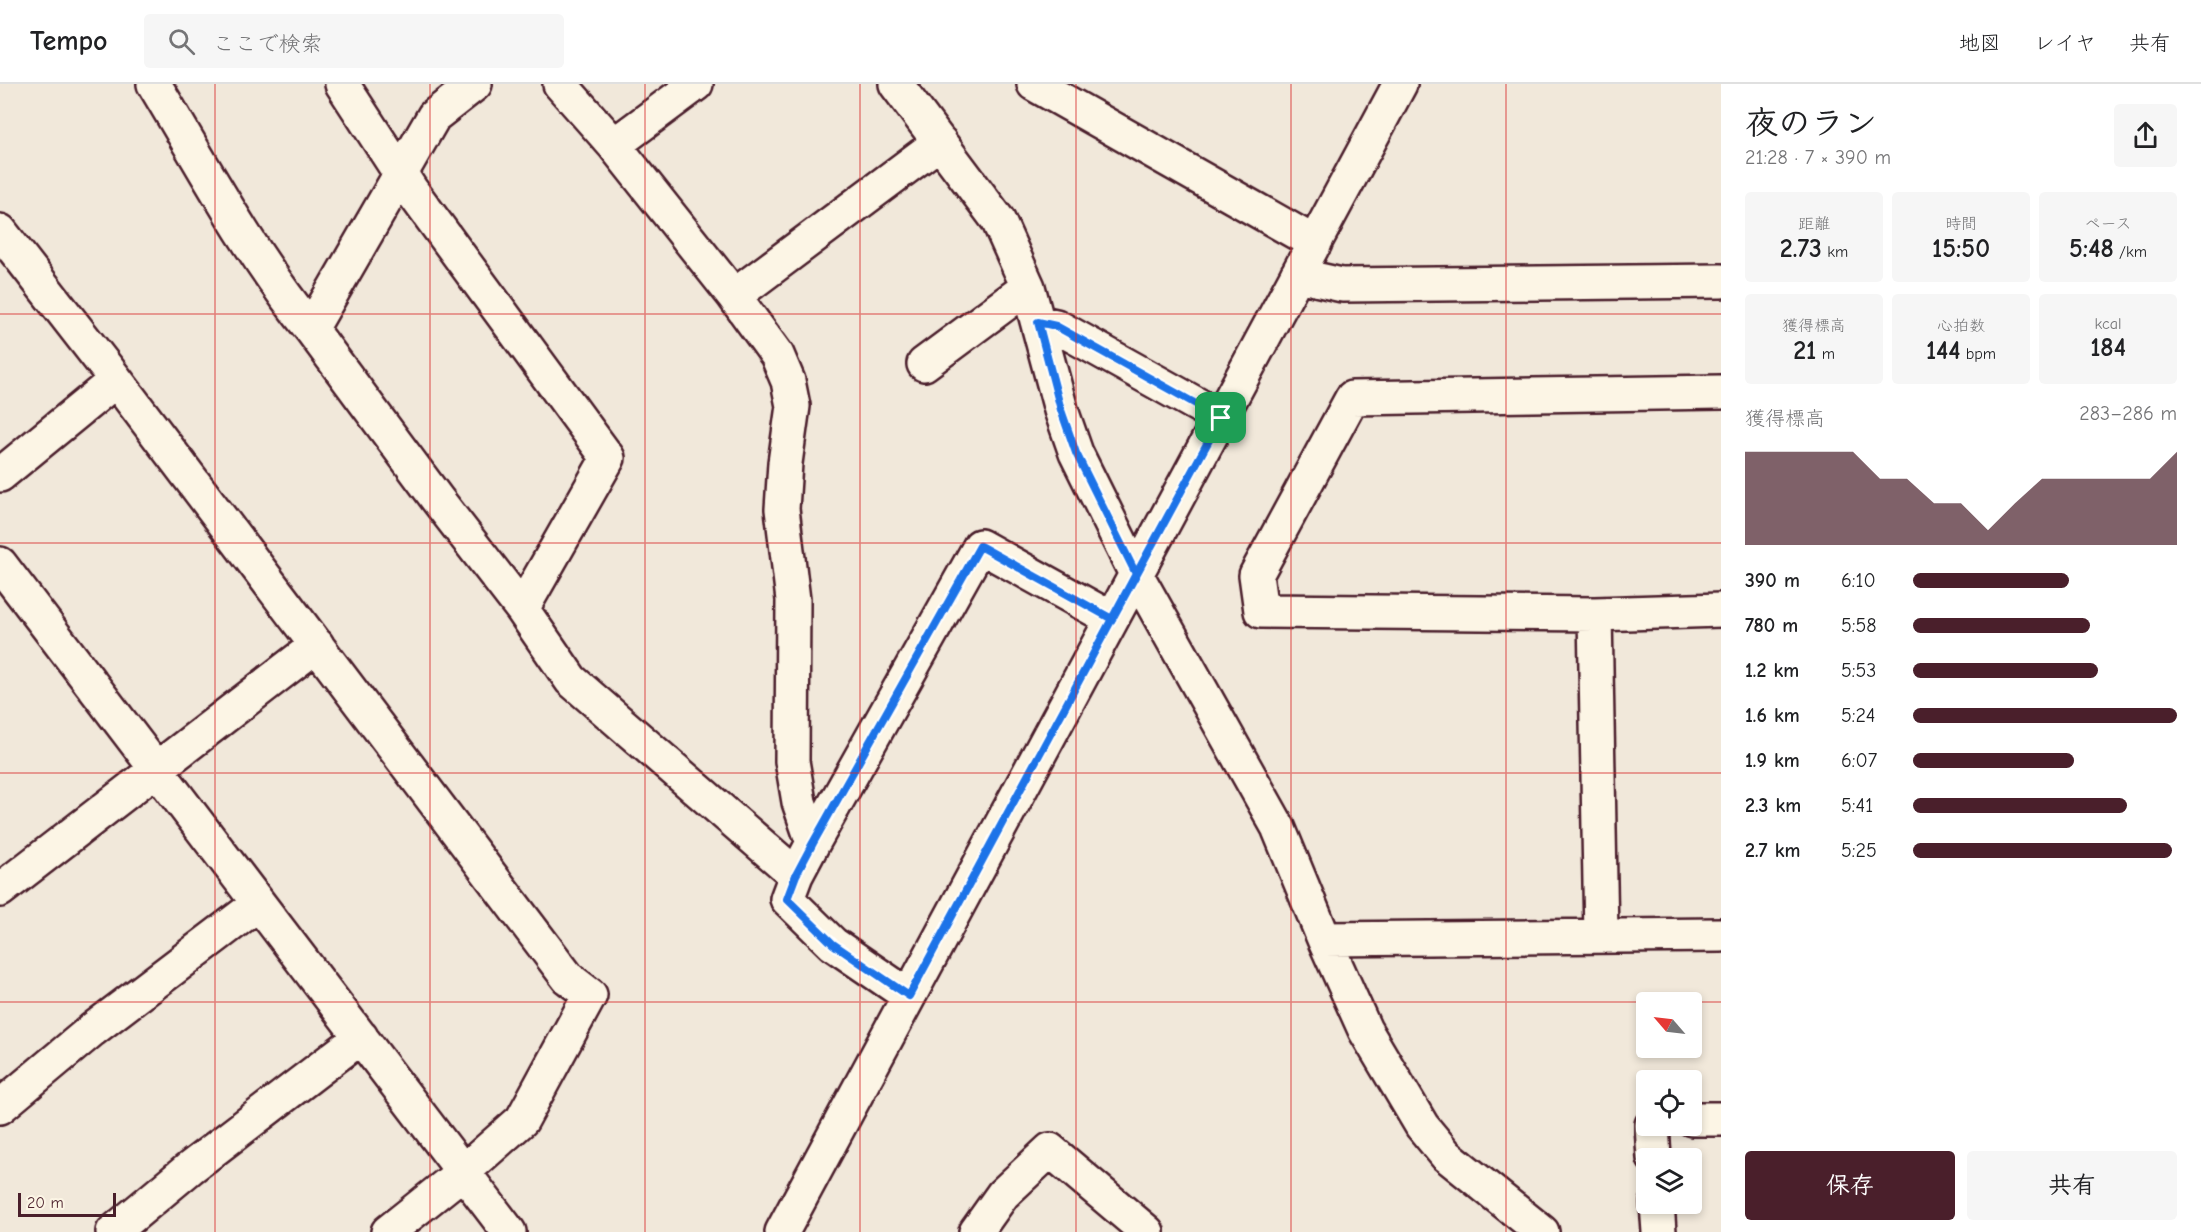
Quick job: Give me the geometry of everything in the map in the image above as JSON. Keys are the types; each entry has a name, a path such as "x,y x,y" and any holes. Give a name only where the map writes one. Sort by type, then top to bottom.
{"street":[{"path":"154,84 244,234 294,308 522,609 571,680 796,875"},
{"path":"342,84 400,175 608,458 522,609"},
{"path":"311,329 434,116 475,84"},
{"path":"560,84 614,145 734,296 777,355 788,381 793,406 785,463 782,509 793,600 792,761 799,802 813,843"},
{"path":"614,145 696,84"},
{"path":"896,84 998,220 1028,287 1061,410 1076,453 1136,574 1278,827 1324,939 1365,1030 1422,1126 1446,1155 1542,1232"},
{"path":"1034,84 1315,243"},
{"path":"792,1228 909,996 1400,84"},
{"path":"734,296 940,142"},
{"path":"0,231 116,380 568,978 590,995 522,1119 463,1172 388,1232"},
{"path":"1297,275 1342,285 1721,281"},
{"path":"924,364 1028,287"},
{"path":"1038,322 1056,326 1221,418"},
{"path":"0,475 116,380"},
{"path":"1721,392 1352,398 1256,575 1261,611 1595,614 1721,610"},
{"path":"909,996 833,944 787,899 796,875 813,843 980,546 1112,619"},
{"path":"0,564 509,1232"},
{"path":"1595,614 1601,936"},
{"path":"2,884 317,645"},
{"path":"0,1107 92,1030 258,904"},
{"path":"1324,939 1721,935"},
{"path":"113,1232 190,1168 362,1037"},
{"path":"1702,1119 1721,1119"},
{"path":"976,1232 1003,1194 1050,1149 1147,1232"},
{"path":"1658,1214 1659,1232"}],"route":[{"path":"1221,418 1056,326 1038,322 1061,410 1076,453 1136,574 1112,619 909,996 833,944 787,899 796,875 813,843 980,546 1112,619 1221,418"}]}
